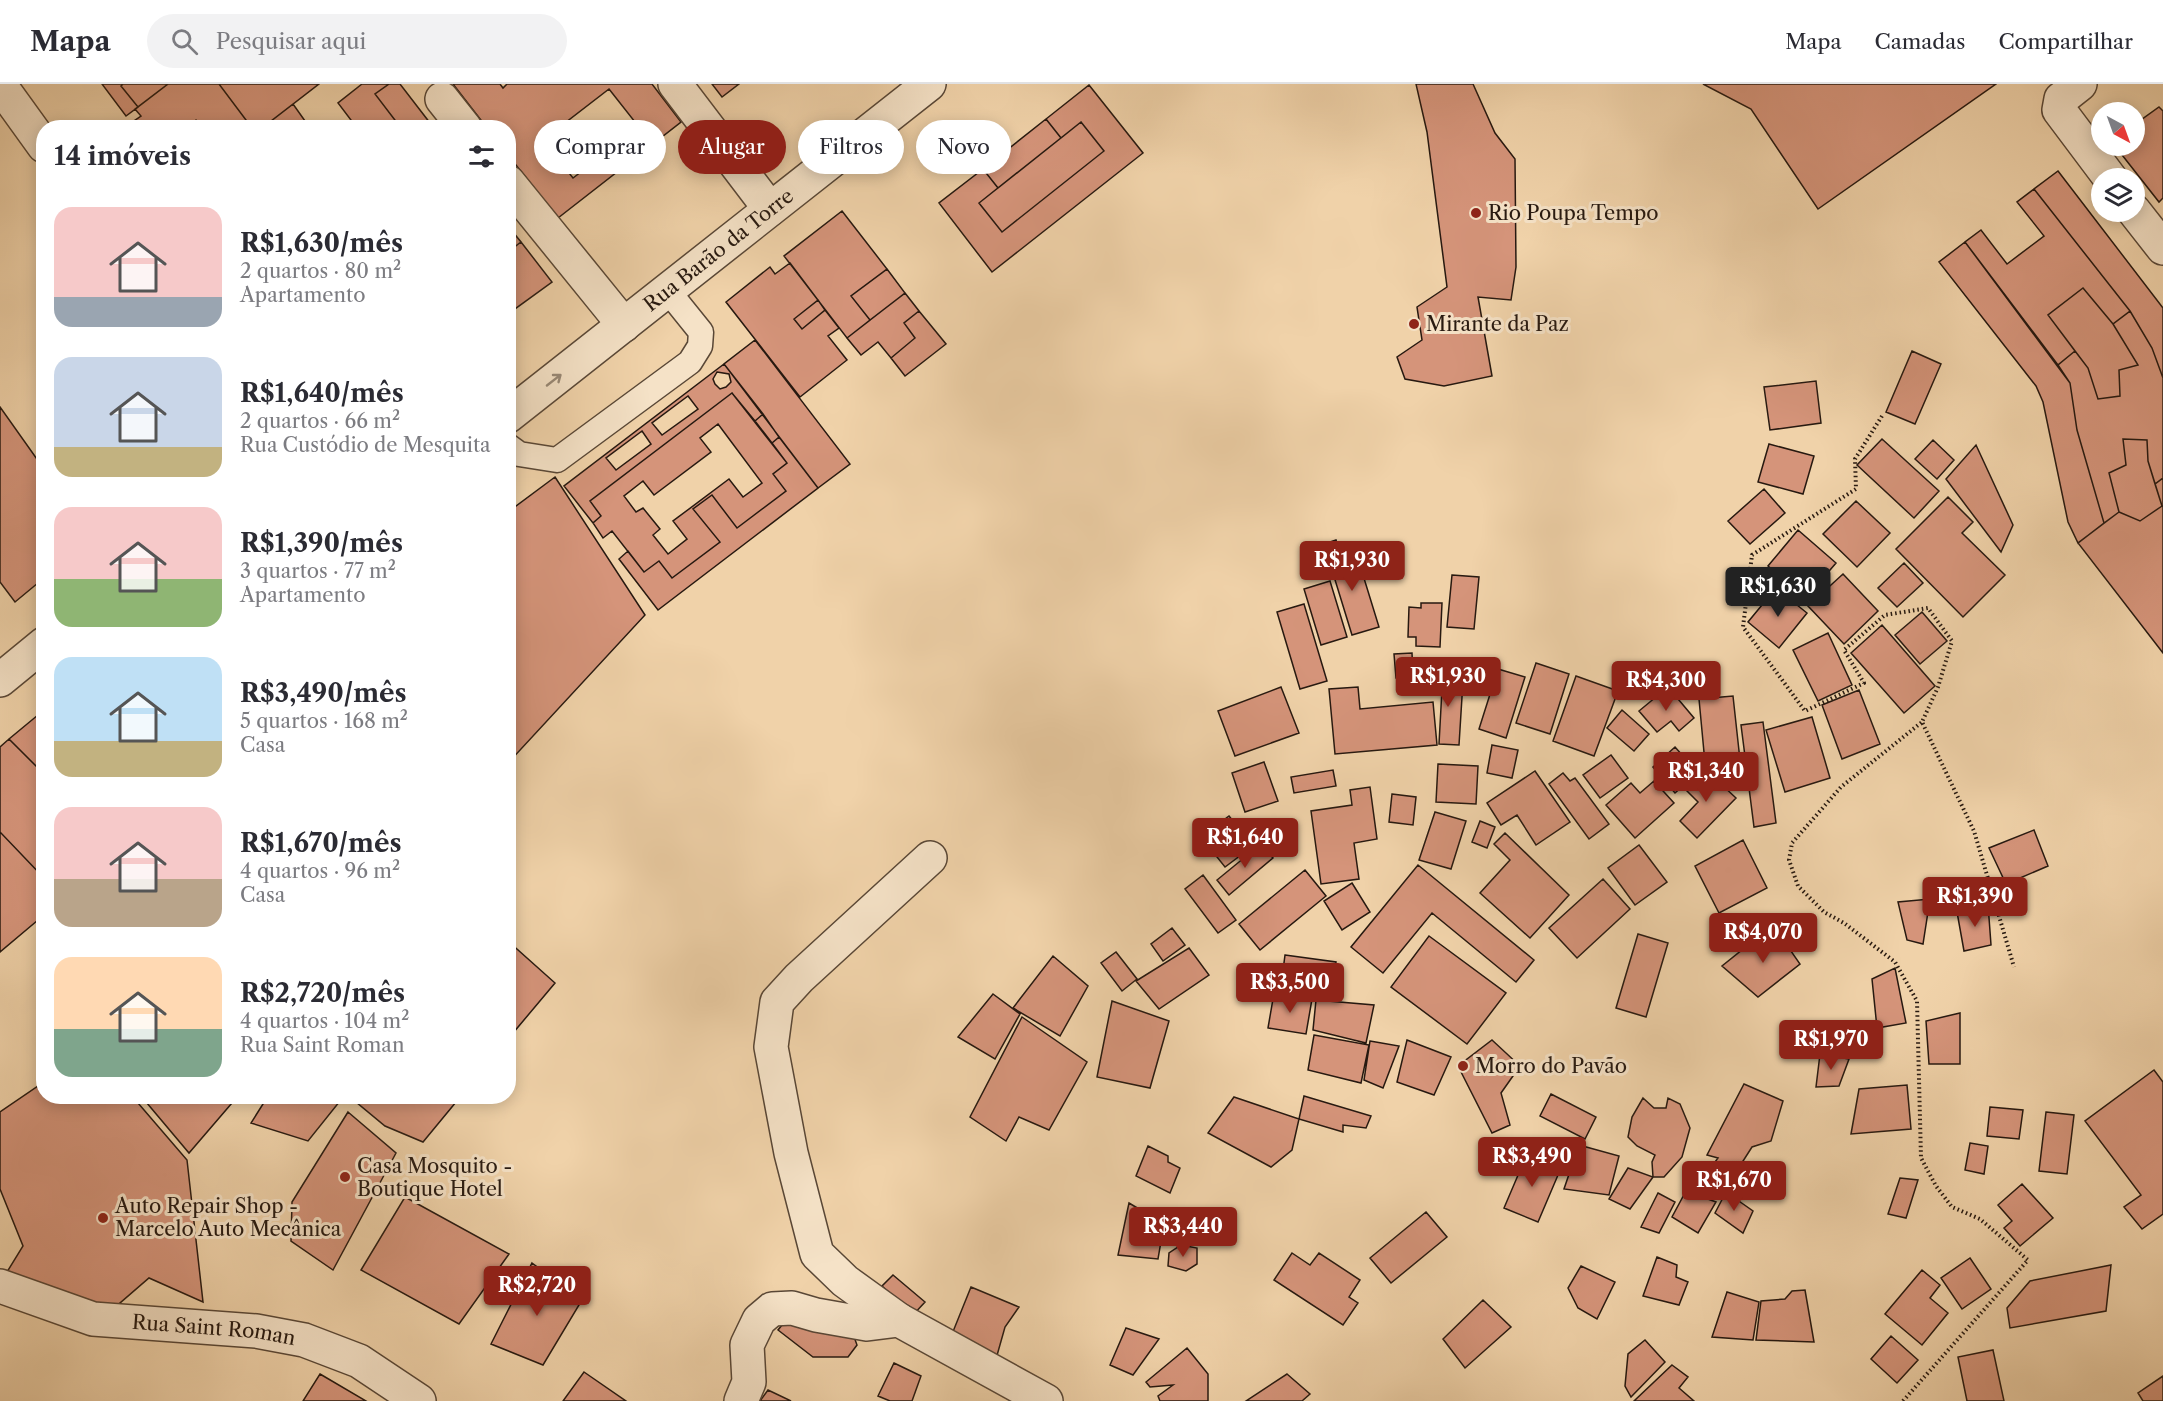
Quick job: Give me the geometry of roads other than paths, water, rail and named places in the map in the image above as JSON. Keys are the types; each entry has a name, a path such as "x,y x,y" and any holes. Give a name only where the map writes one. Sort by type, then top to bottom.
{"street":[{"path":"675,84 770,209"},
{"name":"Rua Barão da Torre","path":"516,410 929,84"},
{"path":"0,85 36,135"},
{"path":"2064,89 2059,110 2102,168"},
{"path":"442,99 459,120"},
{"path":"516,192 624,325"},
{"path":"2143,222 2163,248"},
{"path":"0,680 36,651"},
{"path":"930,858 799,978 777,1002 771,1047 791,1153 817,1254 845,1281 899,1320 1046,1401"},
{"name":"Rua Saint Roman","path":"0,1286 93,1319 256,1331 304,1340 359,1361 419,1401"},
{"path":"741,1401 749,1382 747,1345 759,1320 772,1309 792,1308 816,1315 867,1324 899,1320"}],"lane":[{"path":"516,452 557,460 690,362 700,346 701,332 668,291"}],"place":[{"name":"Rio Poupa Tempo","path":"1476,213"},
{"name":"Mirante da Paz","path":"1414,324"},
{"name":"Morro do Pavão","path":"1463,1066"},
{"name":"Casa Mosquito - Boutique Hotel","path":"345,1177"},
{"name":"Auto Repair Shop - Marcelo Auto Mecânica","path":"103,1218"}]}
